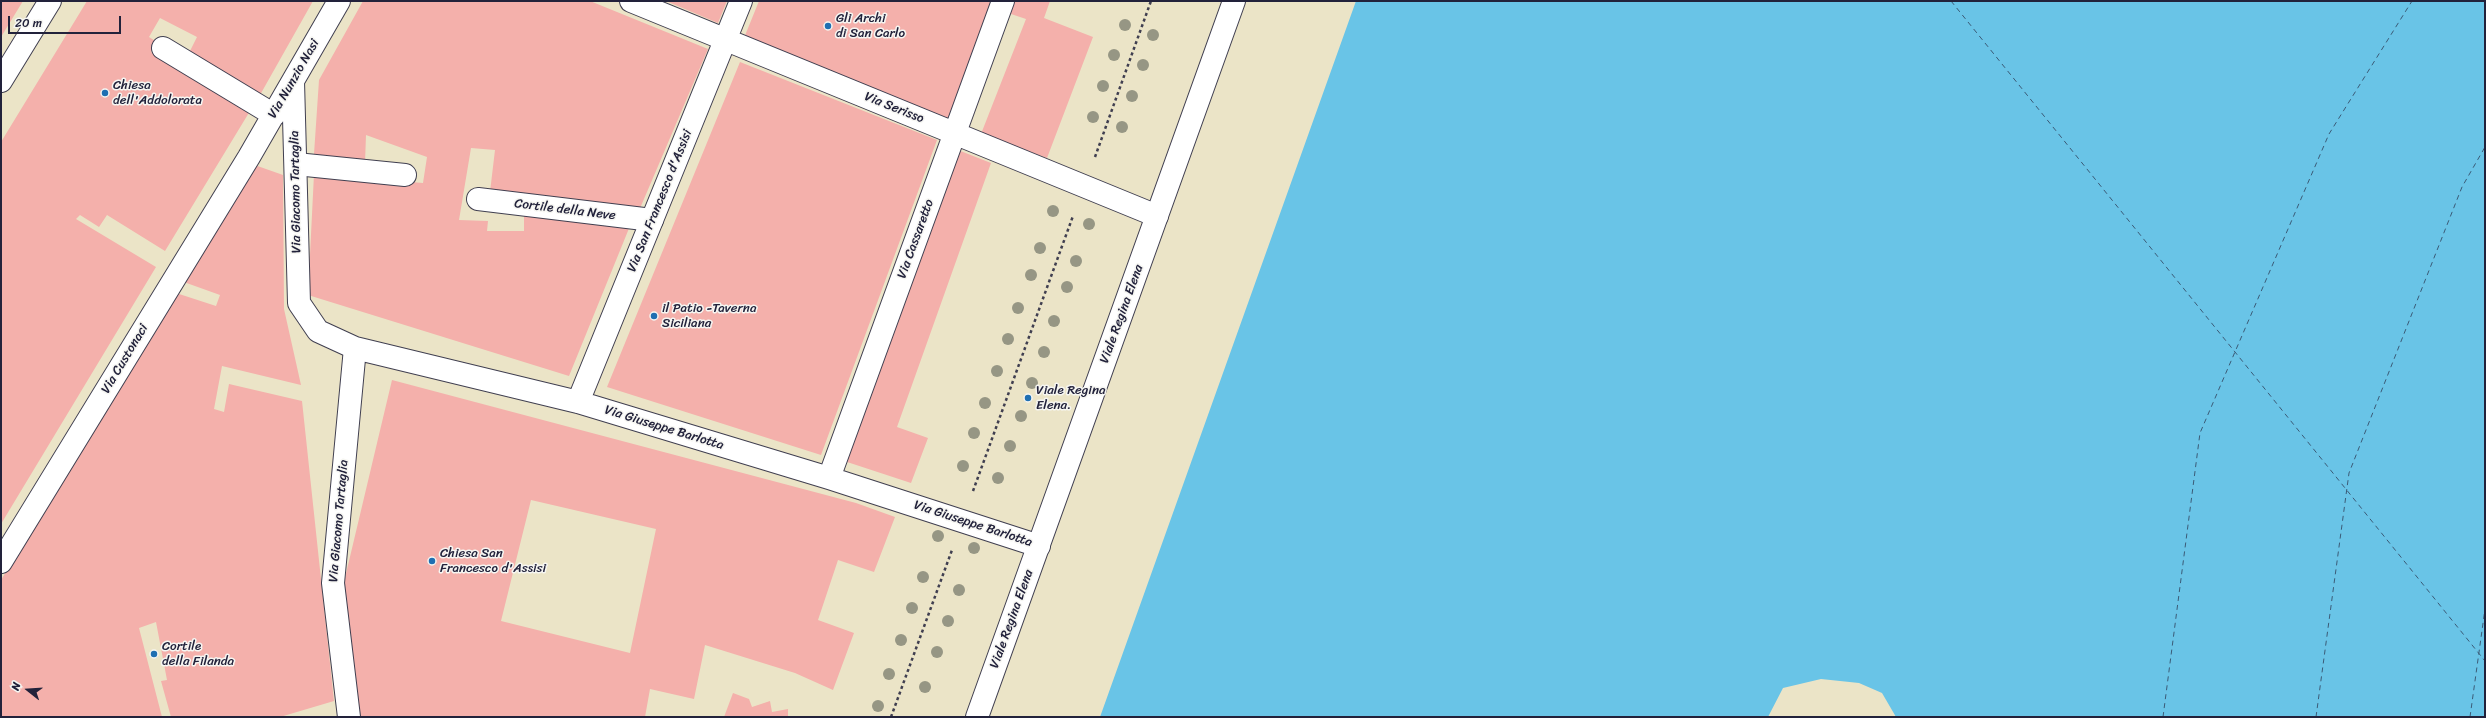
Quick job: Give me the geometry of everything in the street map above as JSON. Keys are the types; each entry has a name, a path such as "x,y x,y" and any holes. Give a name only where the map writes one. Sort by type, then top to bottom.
{"street":[{"path":"1,81 50,1"},
{"name":"Via Nunzio Nasi","path":"249,156 339,1"},
{"name":"Via Serisso","path":"631,1 1157,216"},
{"name":"Via San Francesco d'Assisi","path":"578,402 741,1"},
{"name":"Via Cassaretto","path":"829,478 1002,1"},
{"name":"Viale Regina Elena","path":"977,717 1234,1"},
{"path":"163,48 274,115"},
{"name":"Via Giacomo Tartaglia","path":"293,81 299,303"},
{"name":"Via Custonaci","path":"1,562 249,156"},
{"path":"296,164 405,175"},
{"name":"Cortile della Neve","path":"478,199 652,220"},
{"name":"Via Giuseppe Barlotta","path":"299,303 318,330 355,348 578,402 829,478 1038,546"},
{"name":"Via Giacomo Tartaglia","path":"347,716 333,583 355,348"}],"path":[{"path":"891,717 1151,1"}],"water":[{"path":"1356,1 2485,1 2485,717 1896,717 1882,693 1859,683 1821,679 1783,688 1768,717 1100,717"}],"building":[{"path":"1,1 23,1 1,37"},
{"path":"87,1 313,1 260,95 188,55 197,37 160,18 149,37 157,42 151,52 250,111 165,251 107,215 99,227 80,215 76,219 156,267 1,524 1,142"},
{"path":"363,1 590,1 708,49 638,213 490,192 495,150 471,148 459,220 488,221 487,231 524,231 524,209 632,221 569,376 308,295 314,174 423,183 427,157 366,135 365,163 314,154 319,80"},
{"path":"666,1 727,1 718,23"},
{"path":"759,1 991,1 948,119 744,38"},
{"path":"1009,1 1050,1 1044,18 1093,37 1047,158 981,134 1026,19 1005,12"},
{"path":"740,62 937,140 821,455 607,387"},
{"path":"958,150 991,163 897,427 928,438 911,483 841,460"},
{"path":"249,163 283,175 284,309 301,385 222,366 214,409 224,412 229,384 302,401 334,701 280,717 171,717 161,681 167,680 156,622 139,628 162,717 1,717 1,580 173,292 216,306 220,295 181,281"},
{"path":"392,380 856,503 895,517 874,572 838,560 818,620 854,633 833,690 795,673 705,645 694,699 650,689 645,717 360,717 344,582","holes":["531,500 656,529 630,653 501,621"]},
{"path":"733,693 749,699 752,707 770,701 772,712 788,709 788,717 724,717"}],"ferry route":[{"path":"1951,1 2485,661"},
{"path":"2163,717 2200,433 2329,134 2412,1"},
{"path":"2316,717 2349,473 2462,187 2485,147"},
{"path":"2470,717 2485,609"}],"place":[{"name":"Gli Archi di San Carlo","path":"828,26"},
{"name":"Chiesa dell'Addolorata","path":"105,93"},
{"name":"il Patio -Taverna Siciliana","path":"654,316"},
{"name":"Viale Regina Elena.","path":"1028,398"},
{"name":"Chiesa San Francesco d'Assisi","path":"432,561"},
{"name":"Cortile della Filanda","path":"154,654"}]}
